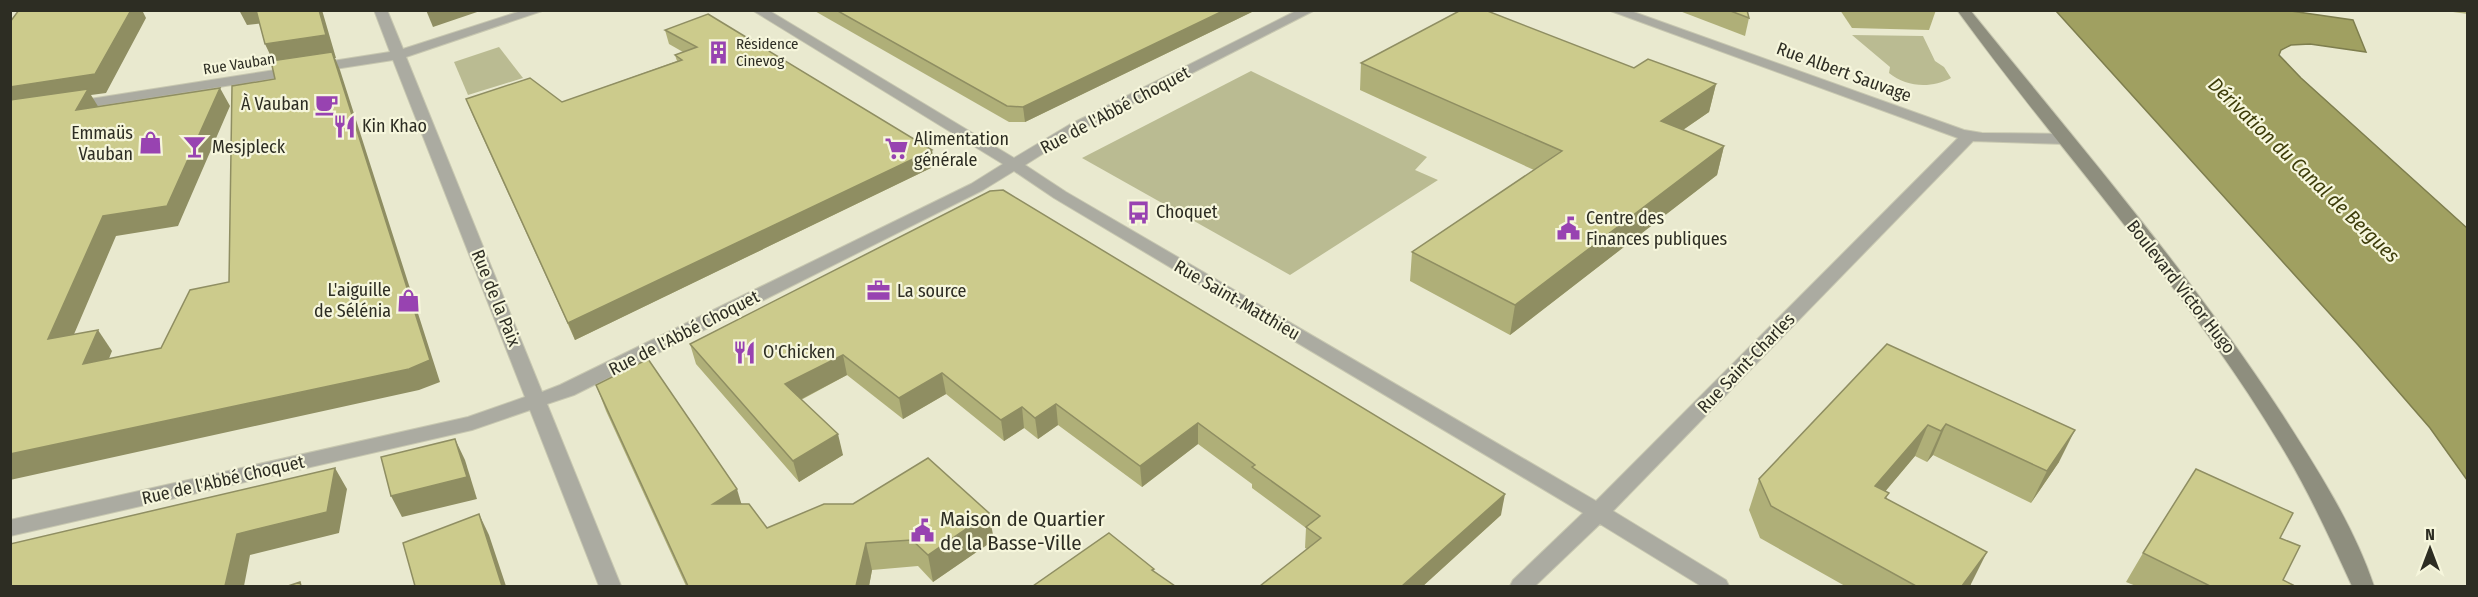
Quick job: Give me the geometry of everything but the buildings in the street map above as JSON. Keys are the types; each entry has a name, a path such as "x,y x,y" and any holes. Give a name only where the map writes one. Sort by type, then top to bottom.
{"main road":[{"name":"Boulevard Victor Hugo","path":"1964,10 2204,314 2245,372 2285,432 2322,498 2363,586"}],"street":[{"name":"Rue de la Paix","path":"380,10 610,586"},
{"name":"Rue Vauban","path":"57,108 399,55 539,10"},
{"name":"Rue Saint-Matthieu","path":"758,10 1182,268 1598,512 1718,586"},
{"name":"Rue de l'Abbé Choquet","path":"10,528 442,430 537,402 594,378 962,195 1074,128 1309,10"},
{"name":"Rue Albert Sauvage","path":"1614,10 1969,136 2066,139"},
{"name":"Rue Saint-Charles","path":"1521,586 1598,512 1969,136"}],"green space":[{"path":"1852,35 1923,36 1935,61 1944,67 1951,78 1935,84 1919,85 1896,78 1889,73 1890,67"},
{"path":"499,47 523,78 468,95 454,62"},
{"path":"1251,71 1427,157 1415,170 1438,180 1290,275 1082,158"}],"water":[{"name":"Dérivation du Canal de Bergues","path":"2056,11 2291,11 2353,20 2366,52 2310,44 2291,45 2281,50 2279,55 2301,78 2467,228 2467,480 2430,428 2358,345"}],"place":[{"name":"Résidence Cinevog","path":"718,53"},
{"name":"À Vauban","path":"327,104"},
{"name":"Kin Khao","path":"344,126"},
{"name":"Emmaüs Vauban","path":"151,143"},
{"name":"Mesjpleck","path":"194,147"},
{"name":"Alimentation générale","path":"896,149"},
{"name":"Choquet","path":"1138,212"},
{"name":"Centre des Finances publiques","path":"1568,228"},
{"name":"La source","path":"879,291"},
{"name":"L'aiguille de Sélénia","path":"409,300"},
{"name":"O'Chicken","path":"745,352"},
{"name":"Maison de Quartier de la Basse-Ville","path":"922,531"}]}
